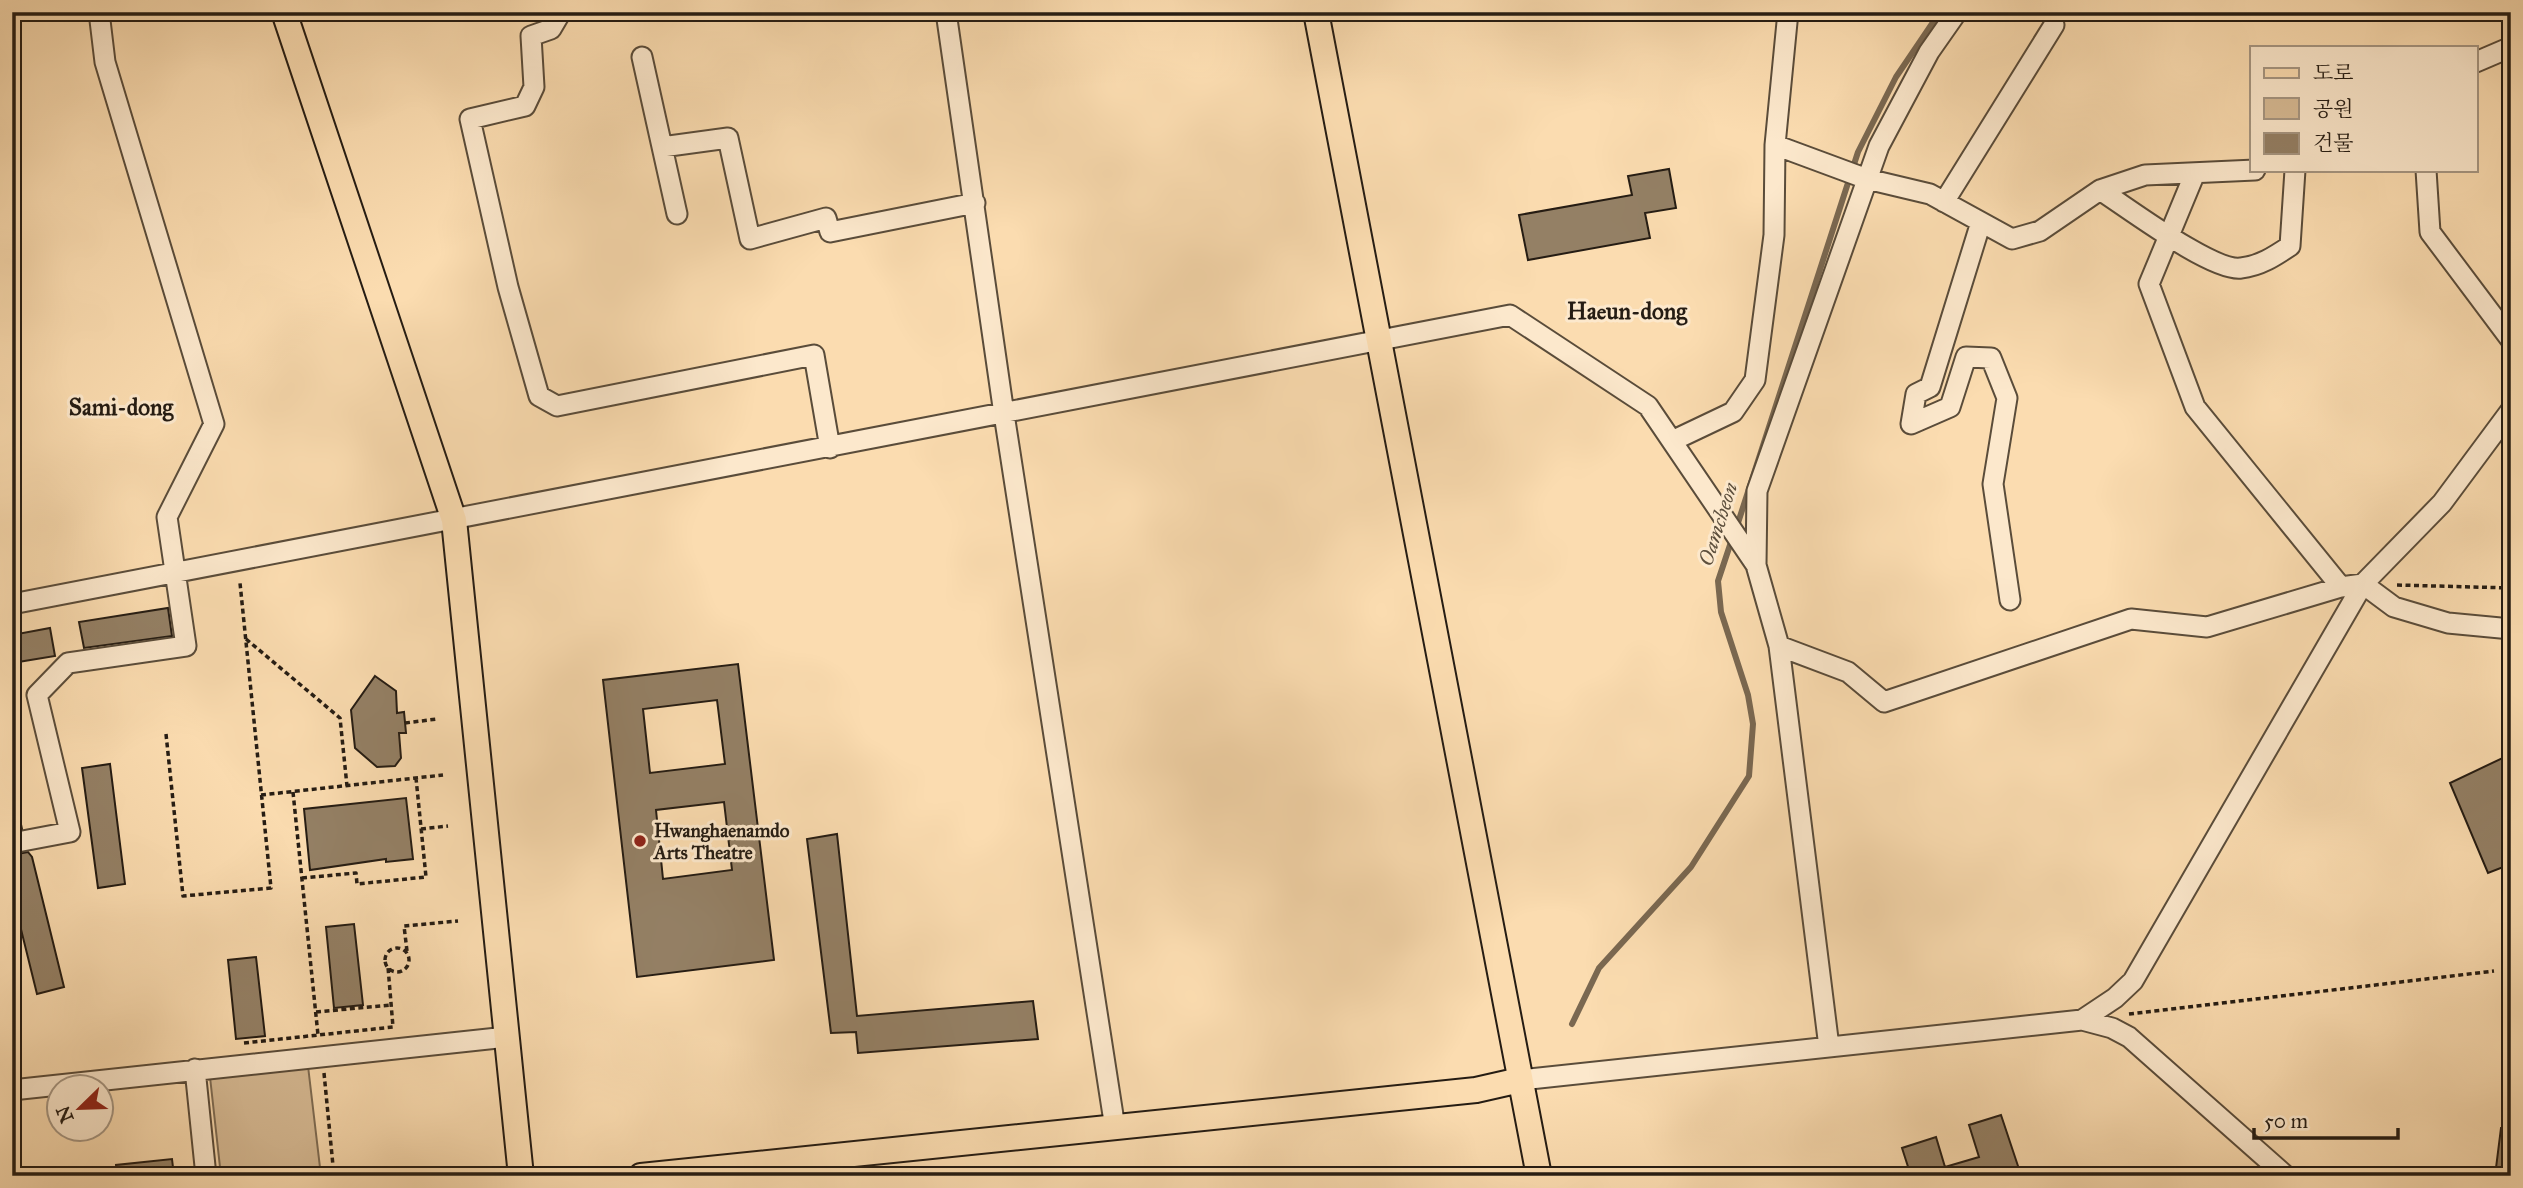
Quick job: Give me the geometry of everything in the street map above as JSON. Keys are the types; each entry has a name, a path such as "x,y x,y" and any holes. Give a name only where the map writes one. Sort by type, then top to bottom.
{"main road":[{"path":"284,12 454,520 521,1176"},
{"path":"1316,12 1539,1176"},
{"path":"641,1176 784,1169 1115,1128 1476,1090 1520,1080"}],"street":[{"path":"12,843 70,832 37,695 68,663 186,646 167,517 214,424 104,62 99,12"},
{"path":"561,12 551,29 531,36 534,88 524,106 470,119 508,287 539,396 557,406 814,355 830,448"},
{"path":"946,12 1004,414 1115,1128"},
{"path":"1672,441 1733,412 1755,380 1774,235 1775,145 1788,12"},
{"path":"1829,1047 1779,646 1756,565 1757,491 1865,178 1923,63 1957,12"},
{"path":"1944,202 2054,25"},
{"path":"2478,61 2511,47"},
{"path":"642,57 677,214"},
{"path":"662,147 728,138 750,239 826,218 831,232 975,203"},
{"path":"1775,145 1865,178 1930,194 2012,239 2040,232 2100,190 2145,175 2250,170"},
{"path":"2100,190 2207,259 2239,269 2266,261 2290,246 2295,172"},
{"path":"2426,172 2430,232 2511,340"},
{"path":"2195,173 2149,284 2196,407 2342,587"},
{"path":"1981,222 1930,387 1916,394 1911,424 1950,407 1966,357 1991,358 2007,398 1993,484 2010,600"},
{"path":"12,604 1510,315 1648,406 1756,565"},
{"path":"2082,1020 2115,998 2133,981 2363,584 2442,503 2511,410"},
{"path":"1779,646 1848,672 1884,702 2131,619 2207,627 2342,587 2363,584 2394,607 2448,623 2511,629"},
{"path":"1520,1080 2082,1020 2112,1028 2129,1037 2286,1176"},
{"path":"13,1086 507,1037"},
{"path":"195,1069 206,1176"}],"path":[{"path":"166,734 183,896 271,888 240,583"},
{"path":"2363,584 2511,588"},
{"path":"246,638 340,718 347,786"},
{"path":"405,723 437,719"},
{"path":"261,795 443,775"},
{"path":"302,878 356,873 357,884 426,877 416,778"},
{"path":"293,792 318,1035"},
{"path":"421,829 448,826"},
{"path":"388,967 394,971 405,969 410,963 404,926 458,921"},
{"path":"244,1043 393,1027 385,959 388,951 400,948 407,951"},
{"path":"2123,1015 2494,971"},
{"path":"316,1012 391,1005"},
{"path":"322,1056 334,1176"}],"green space":[{"path":"308,1066 321,1176 221,1176 210,1077"}],"building":[{"path":"1669,169 1676,208 1645,213 1650,238 1528,260 1519,215 1632,195 1628,176"},
{"path":"168,608 172,636 84,648 79,622"},
{"path":"50,628 55,656 12,663 12,635"},
{"name":"Hwanghaenamdo Arts Theatre","path":"738,664 774,960 637,977 603,680","holes":["717,700 725,764 650,773 643,709","724,802 732,870 663,879 656,810"]},
{"path":"375,676 396,691 397,713 404,712 406,733 399,733 401,758 395,766 377,767 355,748 351,710"},
{"path":"2511,754 2511,864 2488,873 2450,783"},
{"path":"110,764 125,884 98,888 82,768"},
{"path":"406,798 413,859 386,862 386,859 310,870 304,809"},
{"path":"18,810 22,829 12,830 12,811"},
{"path":"837,834 857,1016 1033,1001 1038,1039 858,1053 856,1032 831,1033 807,839"},
{"path":"28,852 32,857 64,987 37,994 12,893 12,855"},
{"path":"354,924 363,1005 334,1008 326,927"},
{"path":"256,957 265,1036 236,1039 228,960"},
{"path":"2001,1115 2020,1172 2007,1176 1911,1176 1902,1148 1936,1137 1945,1167 1979,1157 1969,1125"},
{"path":"2501,1128 2511,1129 2511,1176 2495,1176"},
{"path":"172,1159 174,1176 117,1176 116,1165"}],"waterway":[{"name":"Oamcheon","path":"1736,529 1858,152 1896,77 1940,12"},
{"name":"Oamcheon","path":"1572,1024 1599,968 1691,867 1749,776 1753,724 1748,695 1721,612 1718,581 1732,539"}],"place":[{"name":"Hwanghaenamdo Arts Theatre","path":"640,841"}],"district":[{"name":"Haeun-dong","path":"1627,311"},
{"name":"Sami-dong","path":"121,407"}]}
